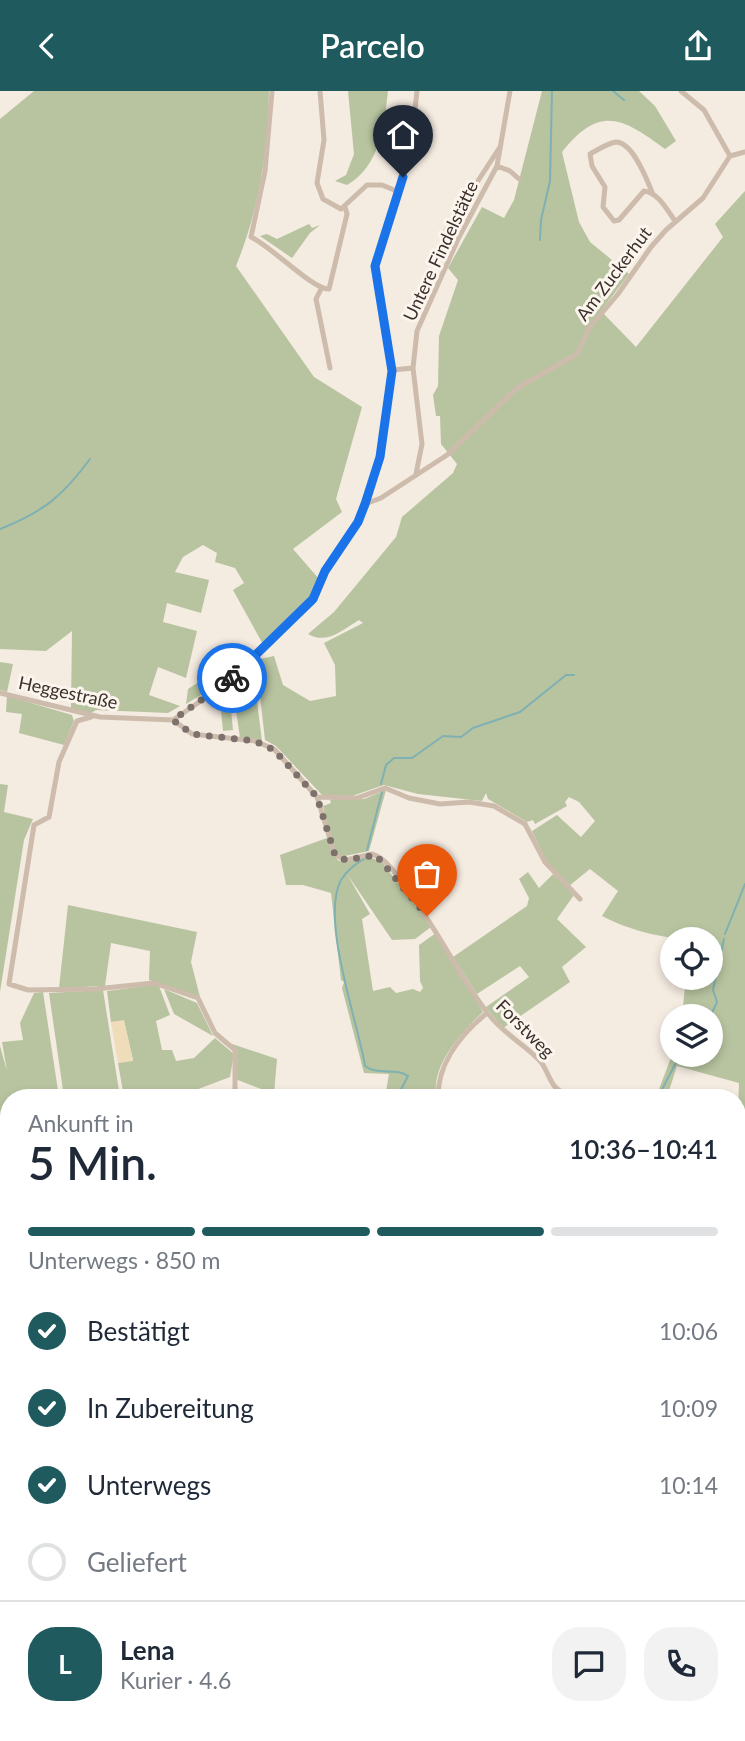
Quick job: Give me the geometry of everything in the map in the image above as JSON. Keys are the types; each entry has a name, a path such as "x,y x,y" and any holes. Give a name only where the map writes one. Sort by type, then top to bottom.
{"street":[{"path":"272,91 265,171 251,237 282,257 321,289"},
{"path":"312,91 320,92 324,140 318,192 329,205 345,207"},
{"path":"173,720 227,683 307,607 365,504 379,464 392,370 375,266 399,192 414,128 417,91"},
{"name":"Untere Findelstätte","path":"416,474 422,444 414,368 417,331 459,237 496,166 510,91"},
{"path":"681,91 704,110 730,156 745,152"},
{"path":"652,192 645,191 614,221 603,207 605,187 592,166 590,154 615,142 622,144 647,174 652,192 675,221"},
{"name":"Untere Findelstätte","path":"459,237 446,230 502,145"},
{"name":"Am Zuckerhut","path":"365,504 382,498 455,449 517,389 577,354 590,327 618,295 657,240 703,198 730,156"},
{"name":"Untere Findelstätte","path":"496,166 510,171 519,179"},
{"path":"345,207 367,185 382,185 399,192"},
{"path":"330,368 316,299 321,289 332,285 347,213 345,207"},
{"path":"392,370 414,368"},
{"name":"Heggestraße","path":"0,693 92,716 173,720"},
{"path":"72,712 77,721"},
{"path":"92,716 77,721 60,762 49,817 34,825 9,984 28,990 95,989 154,983 192,995 202,1003 215,1033 234,1050 235,1089"},
{"name":"Forstweg","path":"173,720 192,734 264,743 283,757 317,797 335,855 346,860 372,854 386,864 436,930 487,1013 509,1037 542,1063 558,1089"},
{"path":"317,797 357,798 385,787 409,798 440,804 486,802 525,824 545,862 580,899"},
{"path":"440,1089 444,1066 472,1028 487,1013"},
{"path":"0,1573 0,1596"}],"green space":[{"path":"34,91 269,91 261,180 251,223 236,266 314,377 362,407 336,499 342,512 293,549 319,579 309,601 264,646 233,590 244,583 235,568 215,562 217,553 203,545 183,557 175,572 209,580 201,613 167,603 163,622 197,631 186,678 158,667 149,695 180,706 168,713 96,710 91,713 71,708 72,631 46,651 0,649 0,119"},
{"path":"348,91 388,91 382,131 373,156 367,167 347,185 335,181 346,175 354,154"},
{"path":"542,91 639,91 655,106 676,141 665,149 637,130 612,121 588,127 562,152 579,222 590,242 629,274 601,311 636,347 723,237 715,224 745,191 745,1089 739,1089 739,1083 681,1067 723,1067 723,1004 683,1004 685,990 723,990 723,927 660,927 660,936 602,916 618,891 590,869 569,886 547,862 532,831 557,815 581,837 595,821 579,802 569,797 565,802 567,806 535,824 533,820 527,822 488,799 486,793 482,801 418,794 384,785 352,796 322,795 276,746 265,740 256,660 274,656 283,685 310,701 336,696 335,665 324,643 363,623 359,620 328,637 308,634 334,612 396,537 402,517 453,473 457,464 441,444 440,416 436,416 433,395 438,386 439,336 458,280 448,268 482,207 504,218 514,200"},
{"path":"309,224 312,228 320,225 310,233 292,258 260,236 267,234 277,239"},
{"path":"0,662 13,664 7,692 0,690"},
{"path":"213,673 221,683 186,704 188,689"},
{"path":"255,686 262,741 240,738 236,710 240,708 235,701"},
{"path":"7,696 72,715 74,721 64,745 19,733 22,714 6,712"},
{"path":"231,710 233,730 223,731 221,711"},
{"path":"0,784 8,785 4,812 33,819 24,840 0,992"},
{"path":"386,790 369,851 340,857 333,847 323,806 331,803 330,800 364,799"},
{"path":"327,838 334,856 339,861 367,856 382,862 431,927 415,939 392,940 347,874 370,914 362,919 373,991 390,987 396,993 413,989 420,992 423,988 420,981 419,945 436,933 483,1012 449,1050 438,1073 436,1089 386,1089 389,1074 364,1073 342,988 344,982 341,980 331,893 303,885 286,885 280,855"},
{"path":"528,872 539,888 553,874 574,895 557,919 586,947 562,967 570,982 503,1028 486,1007 529,977 520,966 477,994 453,957 527,906 529,898 519,879"},
{"path":"68,905 197,932 191,962 200,997 149,980 150,951 111,943 105,986 59,988"},
{"path":"159,986 170,1015 156,1021 162,1050 172,1050 176,1061 194,1058 215,1038 234,1054 230,1077 198,1089 123,1089 118,1063 133,1060 124,1021 111,1022 107,991"},
{"path":"164,989 197,1003 213,1036 174,1014"},
{"path":"103,990 119,1089 63,1089 49,993"},
{"path":"43,992 58,1089 0,1089 0,1046 7,1071 2,1042 23,1040 20,1023 34,993"},
{"path":"232,1044 277,1059 274,1089 261,1089 235,1079"},
{"path":"667,1067 677,1067 670,1089 659,1089"}],"sand":[{"path":"124,1020 133,1061 118,1063 111,1022"}],"waterway":[{"path":"540,240 541,220 550,181 552,91"},
{"path":"613,91 624,100"},
{"path":"0,529 51,502 90,459"},
{"path":"381,784 386,765 394,758 412,758 443,736 461,737 473,728 520,712 566,675 574,675"},
{"path":"367,850 382,792"},
{"path":"365,858 341,880 336,897 338,944 365,1066 375,1071 398,1072 408,1076 401,1089"},
{"path":"725,934 745,884"},
{"path":"716,1004 713,990 724,939"},
{"path":"662,1089 674,1067"}],"way so far":[{"path":"232,678 173,720 192,734 255,741 274,750 317,797 328,842 335,855 346,860 372,854 380,857 427,916"}],"route":[{"path":"232,678 313,599 329,563 358,522 377,471 392,371 375,266 403,177"}]}
